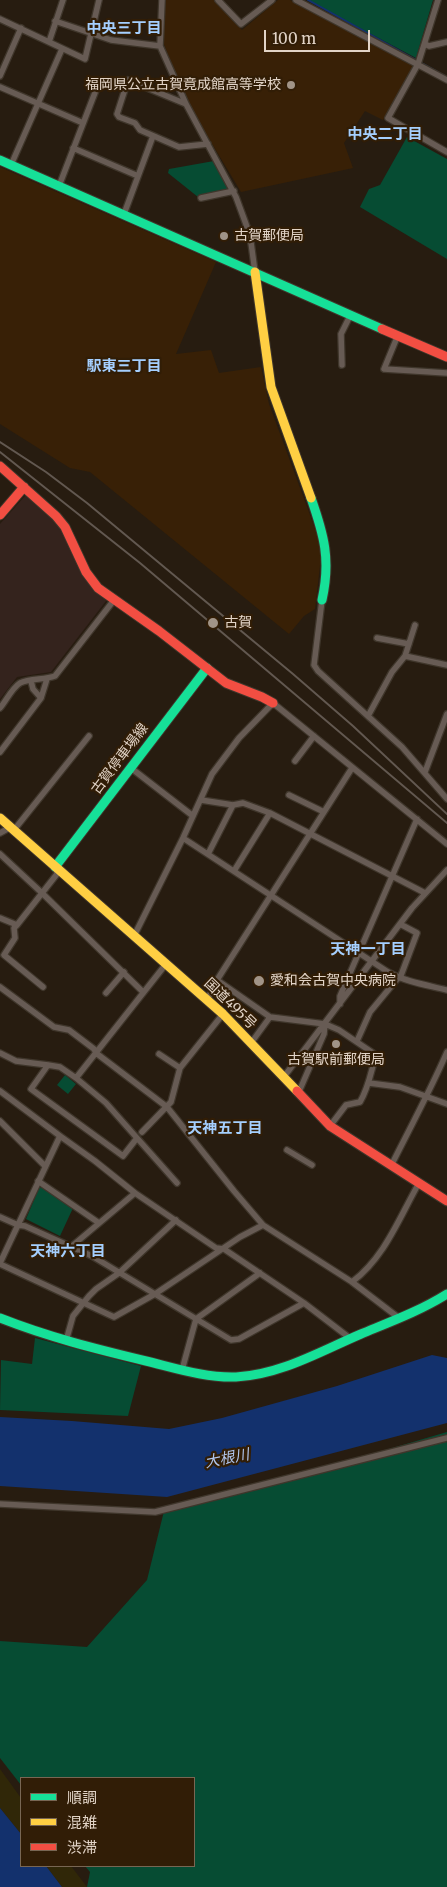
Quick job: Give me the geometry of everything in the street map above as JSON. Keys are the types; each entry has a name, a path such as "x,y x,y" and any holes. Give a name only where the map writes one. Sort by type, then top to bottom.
{"main road":[{"path":"0,160 447,357"},
{"path":"255,272 271,387 327,548 326,582 322,600"},
{"path":"0,466 56,516 65,528 92,581 114,600 159,630 226,684 264,696 273,703"},
{"path":"0,515 24,487"},
{"name":"古賀停車場線","path":"55,866 207,668"},
{"name":"国道495号","path":"0,818 223,1014 330,1126 447,1201"},
{"path":"0,1318 66,1341 182,1370 236,1377 276,1369 400,1318 447,1294"}],"street":[{"path":"48,42 63,0"},
{"path":"0,19 85,59 99,0"},
{"path":"162,0 160,46 186,104 234,191 250,235 255,272"},
{"path":"218,0 241,24 272,0"},
{"path":"296,0 392,49 447,80"},
{"path":"438,0 421,57 388,118 447,152"},
{"path":"55,22 111,40 160,46"},
{"path":"0,76 21,28"},
{"path":"425,44 429,46 447,42"},
{"path":"11,165 62,49"},
{"path":"186,104 128,80 117,114 119,117 135,123 140,130 179,147 208,144"},
{"path":"0,87 83,123"},
{"path":"59,186 96,90"},
{"path":"124,214 153,136"},
{"path":"73,148 138,176"},
{"path":"201,198 234,191"},
{"path":"342,365 341,334 350,314"},
{"path":"398,335 384,368 447,373"},
{"path":"0,708 18,684 55,676 114,600"},
{"path":"322,600 314,665 318,671 402,747 447,799"},
{"path":"368,716 392,672 405,656 415,625"},
{"path":"376,638 409,644"},
{"path":"405,656 447,665"},
{"path":"0,752 41,698 47,679"},
{"path":"31,681 41,698"},
{"path":"134,936 217,767 239,738 273,703 447,844"},
{"path":"425,772 446,717"},
{"path":"0,833 12,829 89,736"},
{"path":"295,761 314,736"},
{"path":"131,768 193,816"},
{"path":"207,1000 217,980 352,768"},
{"path":"289,796 324,812"},
{"path":"201,800 233,805 243,803 270,813 392,874 425,893"},
{"path":"208,854 233,805"},
{"path":"234,871 270,813"},
{"path":"340,1004 340,996 416,819"},
{"path":"183,838 399,978 447,990"},
{"path":"0,854 143,992"},
{"path":"43,987 4,955 15,938 14,928 57,874 55,866"},
{"path":"283,1078 400,924 447,870"},
{"path":"0,918 17,925"},
{"path":"357,1041 370,1012 399,978 417,933 400,924"},
{"path":"76,1078 166,964"},
{"path":"106,993 124,972"},
{"path":"217,980 270,1017 325,1024 339,1030 376,1055 370,1072 368,1090 360,1102 346,1105 330,1126"},
{"path":"0,987 54,1027 69,1030 94,1049 96,1053 167,1106 234,1192 263,1225 352,1282 400,1318"},
{"path":"142,1132 171,1102 180,1068 223,1014"},
{"path":"251,1043 270,1017"},
{"path":"298,1094 324,1034 325,1024"},
{"path":"391,1166 415,1116 427,1097 447,1052"},
{"path":"0,1054 16,1061 60,1067 76,1078 106,1103 177,1183"},
{"path":"159,1054 180,1068"},
{"path":"48,1065 31,1089 123,1156 137,1138"},
{"path":"369,1083 400,1087 447,1104"},
{"path":"0,1091 135,1193 216,1248 224,1249 260,1273 351,1339"},
{"path":"0,1120 46,1166"},
{"path":"60,1136 0,1264 114,1317 155,1294 240,1237 263,1225"},
{"path":"287,1150 312,1165"},
{"path":"38,1181 99,1223"},
{"path":"352,1282 373,1263 390,1239 419,1183"},
{"path":"72,1246 135,1193"},
{"path":"0,1217 72,1246 231,1340 239,1339 304,1304"},
{"path":"66,1341 73,1316 96,1288 119,1273 176,1220"},
{"path":"182,1370 196,1318 260,1273"},
{"path":"0,1504 155,1512 447,1438"}],"shaded area":[{"name":"福岡県公立古賀竟成館高等学校","path":"164,0 215,0 242,30 278,0 290,0 413,66 383,120 365,111 344,143 353,168 241,192 188,104 163,42"},
{"path":"0,167 216,262 176,354 211,350 219,373 261,367 269,404 317,534 321,557 315,609 304,616 289,634 90,472 70,468 0,424"},
{"path":"25,496 30,496 64,531 106,601 51,672 17,677 0,699 0,524"}],"green space":[{"path":"307,0 433,0 416,58"},
{"path":"407,137 447,159 447,259 360,207 369,189 380,185"},
{"path":"214,161 229,190 198,197 168,173 169,169"},
{"path":"65,1075 76,1084 68,1094 57,1085"},
{"path":"42,1187 73,1208 60,1236 26,1219 39,1188"},
{"path":"35,1338 141,1366 128,1416 0,1410 1,1360 32,1364"},
{"path":"447,1432 447,1887 87,1887 90,1872 86,1867 195,1867 195,1777 20,1777 20,1784 0,1758 0,1641 87,1647 147,1580 165,1507 235,1494"}],"sand":[{"path":"0,1769 20,1797 20,1833 0,1808"},
{"path":"47,1867 72,1867 87,1887 62,1887"}],"water":[{"name":"大根川","path":"432,1355 447,1358 447,1423 167,1497 0,1486 0,1417 169,1429 222,1418 337,1386"},
{"path":"0,1808 20,1833 20,1867 47,1867 62,1887 0,1887"}],"waterway":[{"path":"308,0 445,76"}],"railway":[{"path":"0,442 46,472 87,503 293,674 353,726 447,814"},
{"path":"0,452 140,563 447,823"}],"traffic: fast":[{"path":"0,160 382,329"},
{"path":"311,498 325,548 326,572 322,600"},
{"path":"55,867 207,668"},
{"path":"0,1318 54,1337 109,1352 190,1372 236,1377 268,1372 300,1361 416,1311 447,1294"}],"traffic: slow":[{"path":"255,272 271,387 311,498"},
{"path":"0,818 223,1014 297,1091"}],"traffic: jam":[{"path":"382,329 447,357"},
{"path":"0,466 56,516 65,527 86,572 98,588 159,631 226,683 273,703"},
{"path":"0,515 24,487"},
{"path":"297,1091 330,1126 447,1201"}],"place":[{"name":"福岡県公立古賀竟成館高等学校","path":"291,85"},
{"name":"古賀郵便局","path":"224,236"},
{"name":"古賀","path":"213,623"},
{"name":"愛和会古賀中央病院","path":"259,981"},
{"name":"古賀駅前郵便局","path":"336,1044"}],"district":[{"name":"中央三丁目","path":"124,29"},
{"name":"中央二丁目","path":"385,135"},
{"name":"駅東三丁目","path":"124,367"},
{"name":"天神一丁目","path":"368,950"},
{"name":"天神五丁目","path":"225,1129"},
{"name":"天神六丁目","path":"68,1252"}]}
